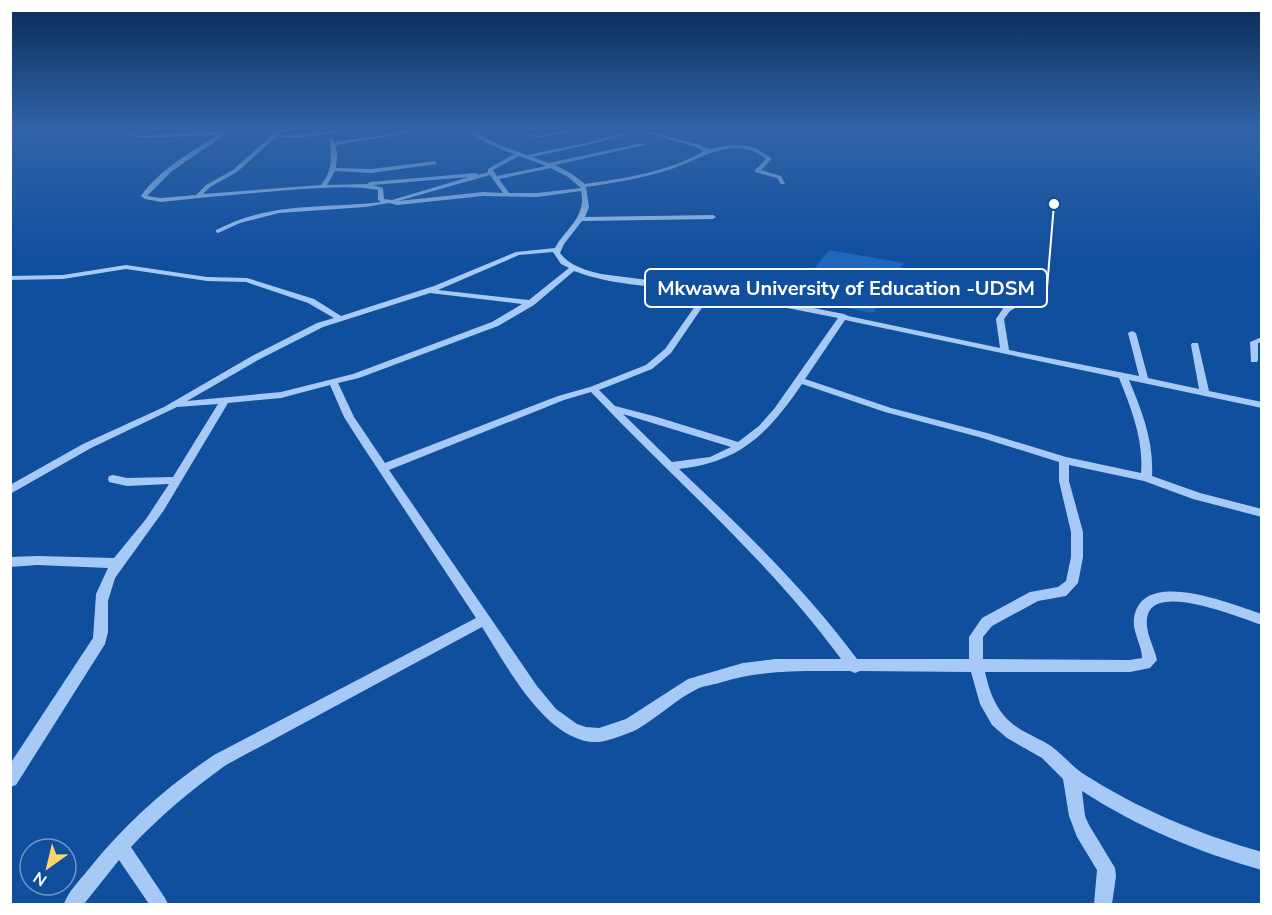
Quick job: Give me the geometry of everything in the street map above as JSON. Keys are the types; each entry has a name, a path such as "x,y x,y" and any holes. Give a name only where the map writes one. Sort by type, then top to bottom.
{"street":[{"path":"166,173 152,184 144,196 161,200 198,195 507,173"},
{"path":"198,195 208,186 232,173"},
{"path":"323,186 329,179 330,173"},
{"path":"10,499 14,488 87,446 175,405 278,346 339,318 427,291 518,253 556,250 586,210 584,188 575,178 564,173"},
{"path":"218,231 238,221 271,212 507,193 537,195 584,188 652,173"},
{"path":"763,173 779,177 783,183"},
{"path":"492,175 507,193"},
{"path":"360,185 378,187 381,189 381,200 389,203 408,194 476,176"},
{"path":"581,219 713,218"},
{"path":"556,250 558,259 572,269 601,277 710,290 844,316 1262,405"},
{"path":"10,281 75,276 126,267 207,279 247,280 311,301 339,318"},
{"path":"175,405 281,395 333,383 495,324 531,303 572,269"},
{"path":"382,468 561,398 593,389 657,362 668,351 710,290"},
{"path":"427,291 531,303"},
{"path":"1005,351 1000,319 1007,309 1019,302"},
{"path":"672,466 696,464 724,456 761,429 844,316"},
{"path":"1132,333 1144,380"},
{"path":"1254,360 1254,342 1262,339"},
{"path":"1195,345 1205,393"},
{"path":"1122,375 1143,431 1146,478"},
{"path":"798,380 850,399 1064,460 1146,478 1197,496 1262,513"},
{"path":"333,383 349,417 485,620 509,660 551,714 572,729 586,734 599,735 630,725 675,694 710,677 743,669 775,665 855,667 1130,666 1145,664 1150,660 1140,629 1143,604 1151,598 1162,595 1185,597 1262,620"},
{"path":"593,389 812,609 855,667"},
{"path":"10,779 100,640 103,627 99,603 117,563 136,542 177,480 225,400"},
{"path":"614,409 740,446"},
{"path":"1064,460 1064,481 1077,532 1077,557 1072,583 1061,592 1035,596 987,622 976,638 977,665 995,719 1003,727 1045,751 1071,775 1132,810 1207,844 1262,861"},
{"path":"113,479 127,482 177,480"},
{"path":"10,562 39,560 117,563"},
{"path":"73,904 93,876 120,846 181,787 220,760 485,620"},
{"path":"1071,775 1077,816 1106,868 1103,904"},
{"path":"120,846 159,904"}],"shaded area":[{"path":"829,250 904,263 873,313 791,297"}],"place":[{"name":"Mkwawa University of Education -UDSM","path":"1054,204"}]}
